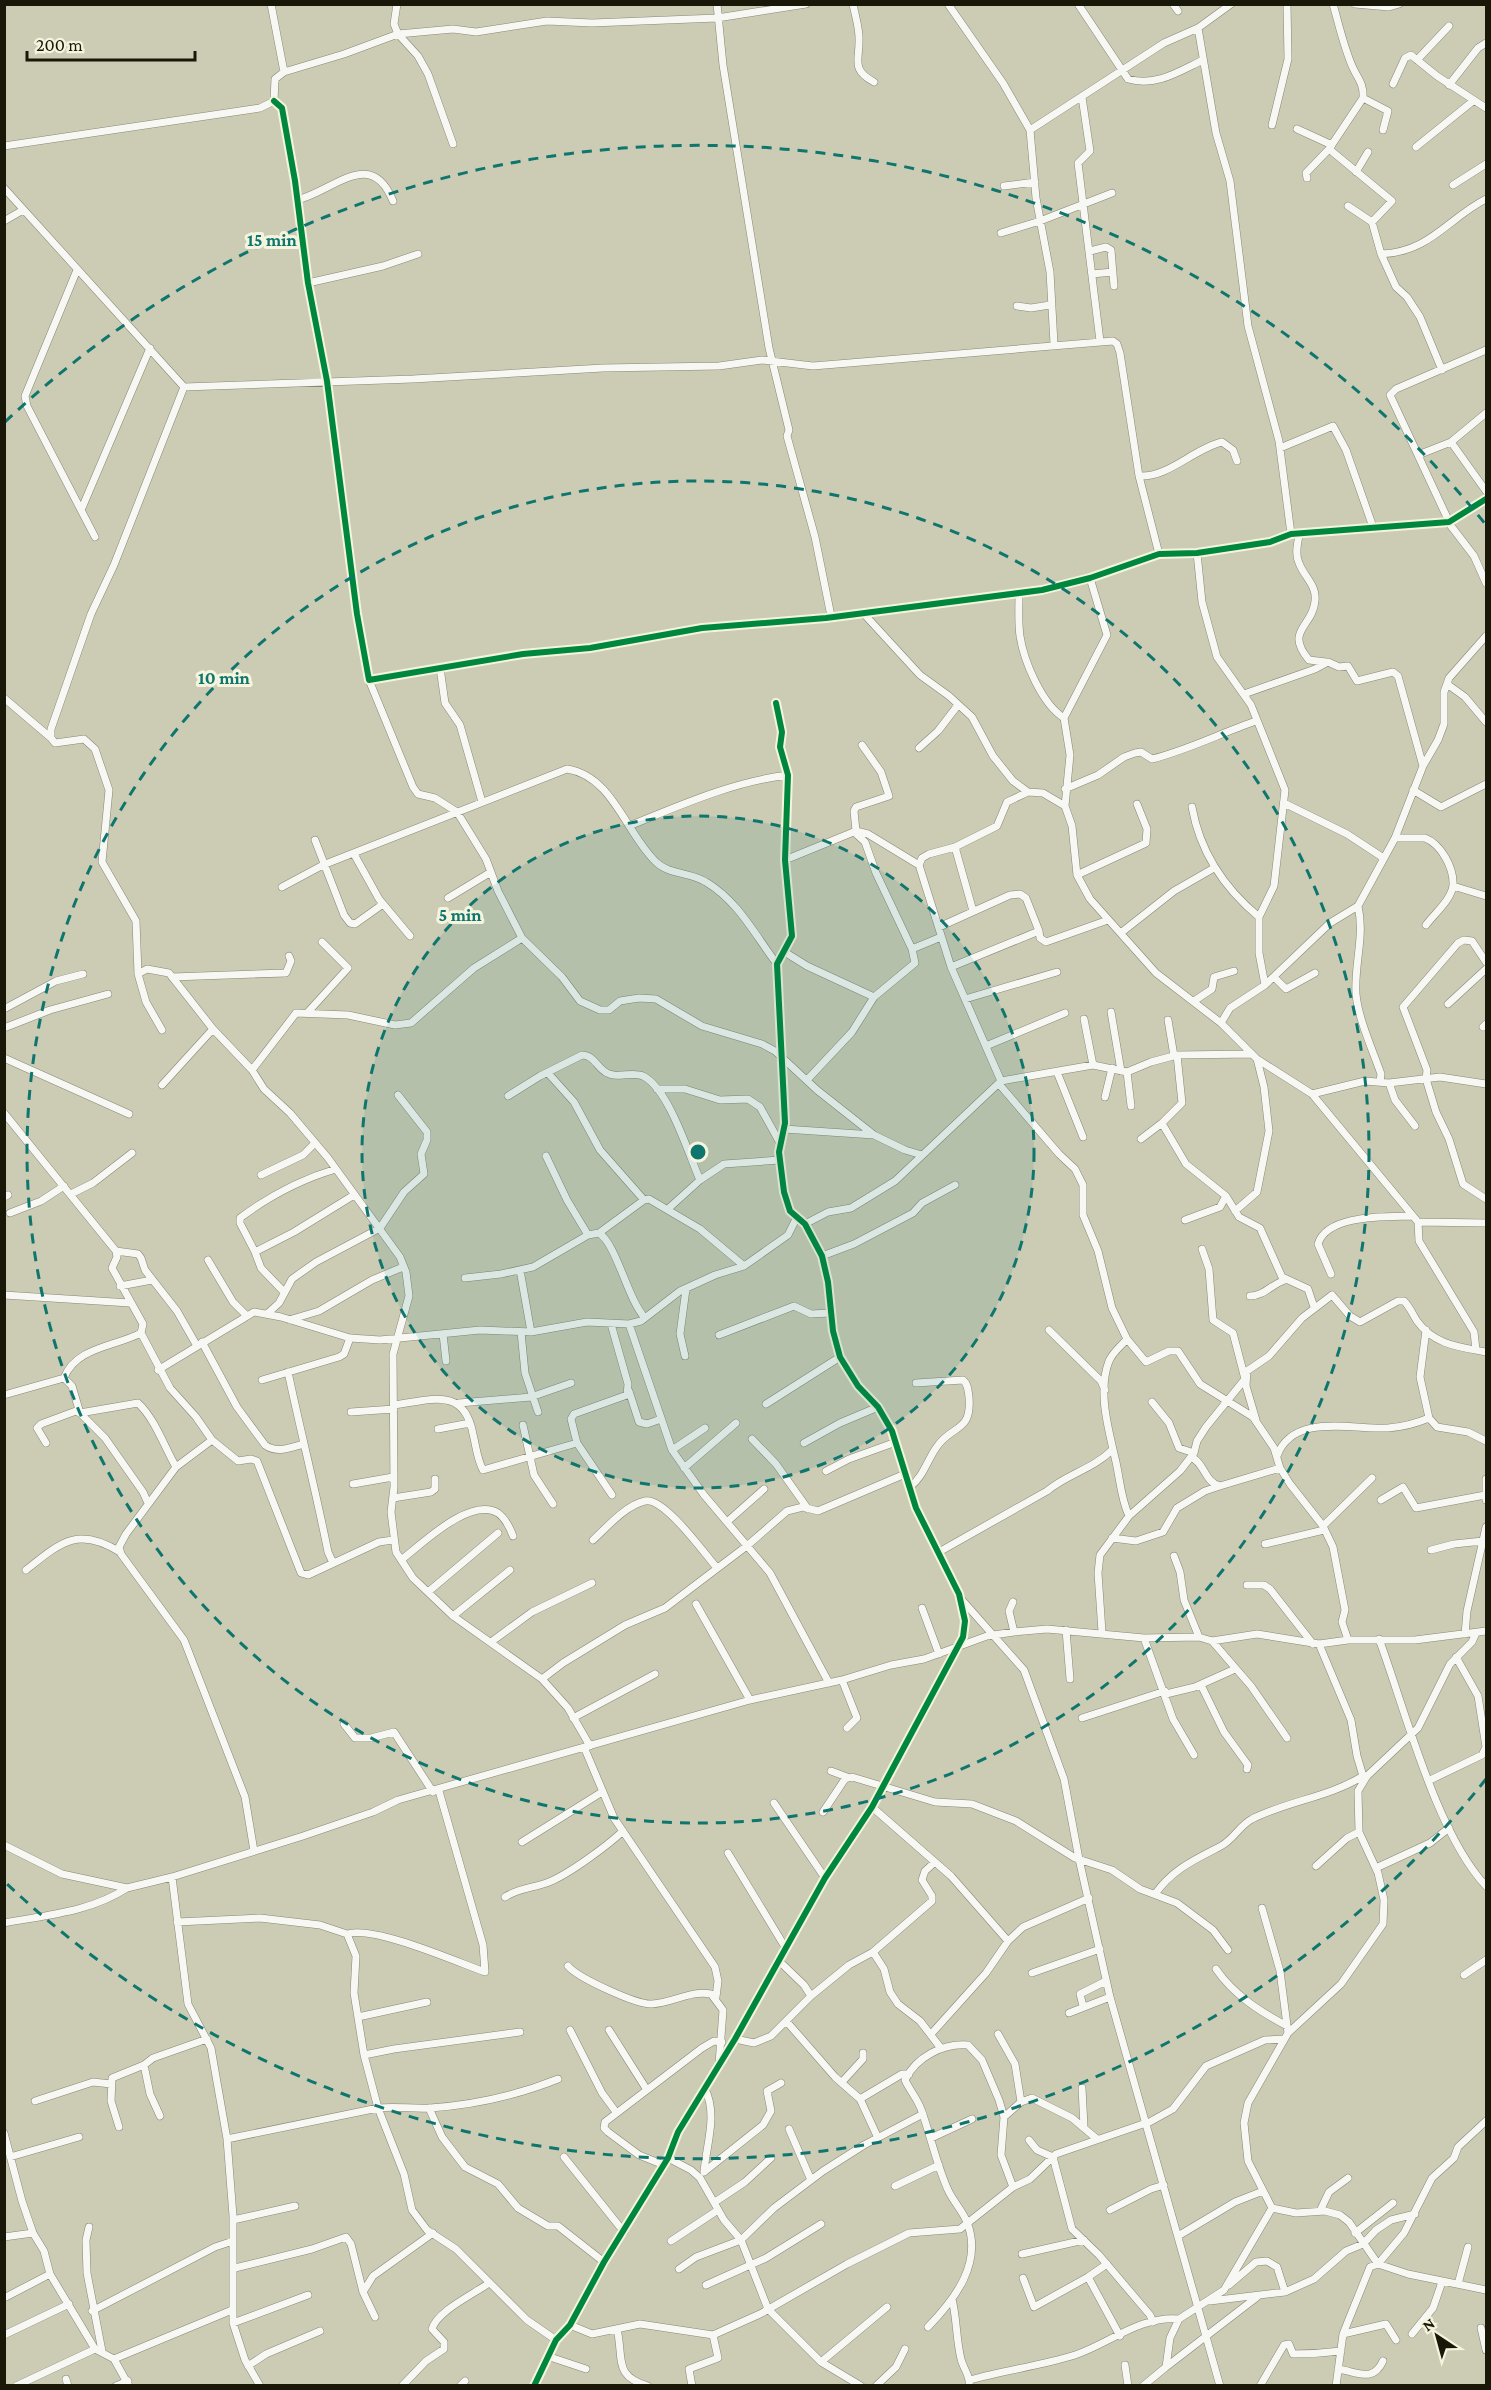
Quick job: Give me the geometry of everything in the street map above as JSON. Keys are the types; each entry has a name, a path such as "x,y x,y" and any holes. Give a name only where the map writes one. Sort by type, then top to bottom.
{"street":[{"path":"271,4 284,72"},
{"path":"397,4 394,24 398,34 418,56 428,74 453,144"},
{"path":"717,4 717,18 773,362 789,430 787,436 815,537 831,616"},
{"path":"274,101 275,79 284,72 344,54 398,34 453,29 476,32 547,21 592,23 717,18 806,4"},
{"path":"854,4 859,39 858,68 862,75 874,82"},
{"path":"948,4 1003,83 1030,130 1040,221 1050,272 1050,305 1054,344"},
{"path":"1078,4 1128,79 1144,83 1166,78 1203,60"},
{"path":"1030,130 1164,43 1198,28 1231,4"},
{"path":"1272,125 1288,59 1287,4"},
{"path":"1307,178 1306,173 1330,147 1363,98 1363,86 1353,68 1333,4"},
{"path":"1355,4 1389,8 1399,4"},
{"path":"1417,60 1449,26"},
{"path":"1198,28 1216,133 1230,181 1248,326 1280,448 1299,565 1312,584 1315,601 1313,611 1299,634 1299,644 1309,660 1328,662 1340,667 1349,666 1357,681 1387,672 1396,673 1423,766"},
{"path":"1449,85 1478,48 1486,43"},
{"path":"1393,84 1406,56 1411,55 1449,85 1486,108"},
{"path":"1082,97 1090,146 1089,153 1078,163 1100,341"},
{"path":"1363,98 1389,111 1383,130"},
{"path":"4,146 260,108 274,101"},
{"path":"274,101 282,108 308,283 327,381 357,614 369,680 413,787 418,794 435,798 457,812 486,859 522,938 562,977 575,997 592,1008 609,1010 620,1001 639,998 656,999 702,1026 762,1044 775,1051 874,1135 905,1150 922,1155"},
{"path":"1416,147 1473,101"},
{"path":"1297,129 1330,147 1392,201 1372,222"},
{"path":"1356,172 1368,152"},
{"path":"1453,185 1486,164"},
{"path":"297,200 312,196 356,173 377,177 386,185 393,201"},
{"path":"1004,186 1035,182"},
{"path":"4,188 184,387"},
{"path":"1001,233 1040,221 1112,193"},
{"path":"1381,254 1398,253 1423,244 1486,199"},
{"path":"1348,206 1372,222 1381,254 1396,287 1407,297 1420,317 1442,370"},
{"path":"4,221 23,210"},
{"path":"1089,250 1109,248 1114,286"},
{"path":"308,283 383,266 418,254"},
{"path":"77,270 26,396 27,406 82,508 95,537"},
{"path":"1092,274 1113,273"},
{"path":"1017,306 1031,308 1050,305"},
{"path":"184,387 413,379 603,368 719,366 762,360 813,366 1054,344 1113,341 1118,344 1120,353 1139,476 1159,554"},
{"path":"82,508 150,348"},
{"path":"1486,350 1391,392 1394,406 1449,522 1484,570 1486,583"},
{"path":"51,738 51,729 91,614 114,565 184,387"},
{"path":"1418,455 1451,442 1486,413"},
{"path":"1280,448 1333,426 1346,450 1373,527"},
{"path":"1139,476 1153,477 1208,446 1222,442 1233,450 1237,461"},
{"path":"1451,442 1486,491"},
{"path":"369,680 523,654 590,648 702,628 864,614 1018,593 1090,578 1159,554 1197,553 1270,542 1295,535 1449,522 1486,499"},
{"path":"1197,553 1202,602 1216,657 1244,694 1285,790 1274,886 1259,917 1259,953 1265,986"},
{"path":"1090,578 1107,634 1106,641 1064,718 1070,755 1065,807 1072,826 1077,875 1090,899 1156,972 1221,1023 1254,1056 1312,1094 1415,1219 1419,1241 1474,1332 1476,1350"},
{"path":"1018,593 1019,632 1023,648 1043,699 1064,718"},
{"path":"864,614 920,675 949,696 972,717 993,756 1013,781 1028,792"},
{"path":"1221,1023 1230,1008 1265,986 1330,923 1358,906 1382,857 1395,838 1423,766 1444,724 1444,692 1449,678 1486,636"},
{"path":"1244,694 1315,669 1328,662"},
{"path":"440,668 445,703 460,725 482,802"},
{"path":"1447,684 1465,697 1486,722"},
{"path":"4,698 55,743 84,739 95,749 109,790 102,862 136,921 138,974 146,1002 162,1030"},
{"path":"776,703 782,732 780,747 788,775 785,860 792,936 777,964 783,1060 784,1130 780,1143 780,1160 787,1204 796,1219 805,1224 822,1256 828,1282 830,1313 840,1357 858,1386 878,1407 896,1442 924,1525 962,1600 1024,1670 1047,1728 1069,1799 1079,1859 1106,1982 1220,2385"},
{"path":"919,748 938,731 958,705"},
{"path":"1065,789 1098,775 1124,756 1141,752 1152,759 1208,741 1238,726 1257,721"},
{"path":"807,1080 852,1032 874,997 915,963 912,949 876,873 865,842 855,832 854,811 856,807 889,796 881,772 862,745"},
{"path":"282,887 323,865 434,824 457,812 567,769 578,771 589,777 608,795 648,853 663,868 703,880 731,900 777,964"},
{"path":"629,826 691,800 732,787 788,775"},
{"path":"1413,790 1441,807 1486,784"},
{"path":"919,865 922,858 929,854 955,847 998,826 1007,802 1028,792 1043,793 1065,807"},
{"path":"1284,803 1347,834 1382,857"},
{"path":"1077,875 1146,843 1147,829 1137,804"},
{"path":"1192,807 1197,829 1214,868 1240,901 1259,917"},
{"path":"785,860 855,832 868,834 919,865 951,967 1000,1083 1059,1154 1075,1169 1083,1185 1083,1215 1101,1260 1112,1308 1127,1340 1146,1362 1169,1351 1178,1351 1200,1384 1253,1417 1277,1456 1280,1468 1324,1528 1333,1546 1345,1610 1342,1622 1348,1640"},
{"path":"1395,838 1431,840 1445,855 1453,886 1449,897 1426,925"},
{"path":"315,840 344,915 350,923 355,924 383,904"},
{"path":"955,847 973,911"},
{"path":"354,854 383,904 410,936"},
{"path":"1122,932 1174,891 1214,868"},
{"path":"448,898 491,872"},
{"path":"1453,886 1486,896"},
{"path":"939,927 1010,895 1020,894 1026,898 1040,938 1046,942 1108,920"},
{"path":"1358,906 1362,923 1357,953 1356,994 1381,1074 1380,1082"},
{"path":"951,967 1039,931"},
{"path":"912,949 941,937"},
{"path":"252,1070 291,1017 308,1012 348,1015 395,1024 411,1023 474,968 522,938"},
{"path":"1486,962 1472,942 1464,940 1449,951 1418,992 1404,1004 1407,1024 1427,1070 1426,1079 1463,1185 1486,1199"},
{"path":"308,1012 348,968 322,942"},
{"path":"783,951 807,966 874,997"},
{"path":"172,977 286,972 291,961 289,956"},
{"path":"138,974 147,969 169,973 213,1029 252,1070 264,1089 291,1113 336,1169 400,1257 410,1296 393,1354 393,1540 401,1560 428,1592 453,1616 542,1679 573,1718 587,1747 603,1792 623,1831 715,1967 718,1981 716,1998 723,2010 719,2066"},
{"path":"1448,1004 1486,969"},
{"path":"965,999 1057,972"},
{"path":"1194,1001 1212,989 1214,976 1234,972"},
{"path":"1274,977 1285,989 1315,973"},
{"path":"4,1009 56,981 83,974"},
{"path":"4,1028 50,1010 108,994"},
{"path":"1111,1012 1131,1106"},
{"path":"986,1046 1065,1013"},
{"path":"1084,1019 1093,1065"},
{"path":"1141,1139 1162,1123 1182,1103 1168,1020"},
{"path":"162,1085 213,1029"},
{"path":"508,1096 585,1055 608,1073 640,1075 657,1089 667,1104 700,1180"},
{"path":"805,1224 828,1212 851,1208 895,1181 1000,1083 1093,1065 1124,1071 1175,1056 1254,1056"},
{"path":"1234,1211 1257,1192 1269,1131 1264,1087 1254,1056"},
{"path":"4,1058 129,1114"},
{"path":"1105,1097 1112,1068"},
{"path":"1057,1072 1083,1137"},
{"path":"548,1073 574,1102 600,1149 644,1200"},
{"path":"1312,1094 1365,1081 1389,1083 1440,1077 1486,1084"},
{"path":"1389,1083 1395,1100 1415,1125"},
{"path":"657,1089 685,1089 720,1100 748,1099 760,1107 780,1143"},
{"path":"267,1314 279,1302 283,1291 292,1279 316,1262 380,1228 404,1192 425,1171 421,1154 427,1140 427,1132 398,1095"},
{"path":"4,1113 116,1251 117,1257 112,1268 143,1324 141,1333 158,1370 212,1440 238,1461 251,1459 257,1461 301,1573 308,1575 379,1542 393,1540"},
{"path":"1162,1123 1186,1164 1226,1196 1234,1211 1260,1227 1279,1274 1285,1280 1308,1289 1314,1307"},
{"path":"784,1130 874,1135"},
{"path":"261,1175 303,1155 314,1144"},
{"path":"71,1194 93,1183 132,1153"},
{"path":"546,1156 567,1200 588,1235"},
{"path":"669,1208 700,1180 728,1162 780,1160"},
{"path":"283,1291 261,1268 240,1224 240,1218 283,1192 336,1169"},
{"path":"822,1256 845,1248 905,1218 922,1203 955,1185"},
{"path":"10,1214 41,1201 64,1186"},
{"path":"255,1252 294,1232 354,1195"},
{"path":"1185,1220 1220,1207 1226,1196"},
{"path":"465,1278 533,1267 588,1235 598,1233 644,1200 649,1199 669,1208 700,1229 744,1266"},
{"path":"1331,1274 1318,1244 1320,1238 1337,1224 1370,1218 1486,1223"},
{"path":"158,1370 254,1312 350,1338 396,1340 480,1330 531,1332 587,1322 629,1324 645,1318 670,1297 715,1275 744,1266 788,1235 796,1219"},
{"path":"598,1233 617,1261 636,1308 645,1318"},
{"path":"1202,1249 1209,1269 1213,1320 1233,1333 1257,1423"},
{"path":"116,1251 138,1254 152,1280 200,1344 237,1407 265,1445 278,1450 304,1444"},
{"path":"208,1260 233,1302 246,1315"},
{"path":"289,1320 319,1311 372,1280 404,1267"},
{"path":"520,1270 531,1332"},
{"path":"120,1286 152,1280"},
{"path":"1250,1296 1261,1295 1273,1285 1285,1280"},
{"path":"685,1356 680,1334 686,1289"},
{"path":"4,1295 130,1303"},
{"path":"1102,1632 1098,1573 1100,1555 1129,1516 1166,1486 1193,1455 1197,1441 1224,1401 1245,1379 1247,1371 1269,1356 1314,1307 1332,1295 1350,1316 1360,1322 1402,1300 1426,1330 1454,1347 1486,1352"},
{"path":"718,1335 797,1306 812,1314 830,1313"},
{"path":"610,1324 639,1422 647,1424 661,1419"},
{"path":"629,1324 672,1450 779,1587 829,1683"},
{"path":"1049,1330 1101,1381 1106,1393"},
{"path":"1426,1330 1420,1377 1429,1418 1437,1427 1468,1432 1486,1442"},
{"path":"521,1332 525,1373 531,1397 538,1412"},
{"path":"4,1395 64,1378 72,1362 87,1353 141,1333"},
{"path":"442,1334 446,1361"},
{"path":"262,1380 339,1357 344,1354 350,1338"},
{"path":"1127,1340 1109,1361 1105,1412 1129,1516"},
{"path":"766,1404 840,1357"},
{"path":"288,1372 312,1469 328,1552 333,1563"},
{"path":"64,1378 72,1386 80,1413 105,1438 143,1492 148,1503"},
{"path":"910,1487 917,1481 940,1443 965,1424 969,1405 966,1383 963,1380 916,1383"},
{"path":"351,1412 430,1400 459,1403 531,1397 571,1383"},
{"path":"612,1495 577,1443 571,1419 574,1414 624,1397 629,1391"},
{"path":"1152,1402 1169,1423 1179,1448 1193,1455 1209,1480 1220,1486"},
{"path":"46,1443 38,1431 39,1426 64,1415 76,1411 80,1413 138,1403 147,1412 176,1467"},
{"path":"459,1403 464,1407 470,1423 483,1470 530,1459 577,1443"},
{"path":"804,1443 840,1423 878,1407"},
{"path":"1277,1456 1279,1450 1291,1439 1311,1428 1392,1428 1429,1418"},
{"path":"438,1429 470,1423"},
{"path":"684,1468 736,1423"},
{"path":"523,1425 534,1474 553,1504"},
{"path":"672,1450 705,1428"},
{"path":"753,1439 776,1464 808,1509"},
{"path":"120,1552 119,1547 126,1534 176,1467 212,1440"},
{"path":"826,1472 849,1459 896,1442"},
{"path":"939,1552 1047,1491 1060,1480 1091,1467 1112,1450"},
{"path":"1112,1538 1136,1541 1163,1532 1177,1508 1205,1491 1280,1468"},
{"path":"542,1679 563,1663 625,1625 665,1608 748,1545 788,1511 803,1507 818,1511 905,1474"},
{"path":"353,1484 393,1477"},
{"path":"1264,1544 1324,1528 1372,1478"},
{"path":"393,1498 431,1492 435,1489 435,1479"},
{"path":"1381,1500 1403,1487 1416,1508 1486,1497 1486,1479"},
{"path":"728,1521 764,1489"},
{"path":"593,1540 638,1504 654,1501 670,1514 717,1568"},
{"path":"401,1560 448,1523 469,1514 487,1510 496,1512 503,1518 513,1536"},
{"path":"1465,1634 1467,1611 1486,1527"},
{"path":"428,1592 498,1533"},
{"path":"26,1570 51,1550 77,1538 93,1538 120,1552 184,1640 199,1684 245,1797 254,1851"},
{"path":"1431,1550 1454,1544 1483,1541"},
{"path":"1174,1556 1180,1572 1184,1600 1199,1638"},
{"path":"453,1616 510,1570"},
{"path":"491,1642 532,1612 578,1592 592,1583"},
{"path":"1248,1585 1263,1585 1270,1589 1316,1644 1352,1720 1357,1756 1365,1776 1356,1801 1359,1832 1376,1868 1384,1900 1383,1924 1341,1984 1286,2033 1244,2111 1244,2138 1248,2161 1272,2208"},
{"path":"534,2385 556,2340 570,2325 604,2262 666,2162 678,2132 735,2039 825,1878 872,1807 963,1638 965,1621 962,1600"},
{"path":"1013,1602 1010,1611 1014,1632"},
{"path":"696,1604 750,1700"},
{"path":"922,1608 939,1654"},
{"path":"1066,1630 1070,1679"},
{"path":"4,1923 69,1912 93,1905 127,1888 172,1877 254,1851 373,1812 398,1800 436,1791 511,1766 587,1747 750,1700 842,1680 939,1654 993,1636 1014,1632 1066,1630 1144,1638 1199,1638 1212,1641 1257,1634 1316,1644 1348,1640 1416,1640 1486,1631"},
{"path":"1155,1894 1174,1871 1223,1845 1251,1820 1303,1799 1339,1790 1365,1776 1422,1722 1434,1694 1456,1657 1472,1642 1476,1633"},
{"path":"1144,1638 1173,1719 1194,1755"},
{"path":"1380,1639 1412,1732 1449,1828 1466,1858 1486,1886"},
{"path":"1212,1641 1251,1686 1287,1738"},
{"path":"1430,1780 1484,1754 1486,1744 1478,1696 1456,1657"},
{"path":"1083,1718 1165,1693 1201,1685 1235,1669"},
{"path":"573,1718 655,1674"},
{"path":"842,1680 857,1718 847,1728"},
{"path":"1201,1685 1224,1732 1248,1765 1247,1769"},
{"path":"177,1922 260,1918 320,1925 347,1934 355,1931 383,1936 485,1972 483,1945 436,1791 394,1732 371,1738 355,1738 344,1724"},
{"path":"831,1772 935,1802 972,1804 1030,1828 1079,1859 1112,1870 1133,1885 1188,1910 1213,1930 1228,1950"},
{"path":"823,1812 847,1777"},
{"path":"522,1842 603,1792"},
{"path":"774,1803 825,1878"},
{"path":"872,1807 951,1876 1008,1941"},
{"path":"1376,1868 1430,1843 1449,1828"},
{"path":"505,1897 523,1888 545,1884 564,1875 623,1831"},
{"path":"1316,1866 1347,1838 1359,1832"},
{"path":"4,1845 62,1874 127,1888"},
{"path":"728,1853 785,1947"},
{"path":"735,2039 745,2043 762,2041 788,2022 811,1996 849,1965 873,1952 932,1901 932,1896 922,1880 925,1871 935,1862"},
{"path":"172,1877 188,2004 207,2039 216,2067 226,2139 235,2268 233,2323 248,2366 260,2385"},
{"path":"932,2033 986,1973 1008,1941 1023,1927 1089,1898"},
{"path":"1262,1908 1286,2000 1286,2033"},
{"path":"347,1934 356,1956 354,1993 364,2055 378,2108 404,2174 412,2210 422,2224 456,2249 527,2320 556,2340"},
{"path":"1032,1972 1100,1949"},
{"path":"873,1952 884,1969 890,1992 898,2004 932,2033 940,2047"},
{"path":"778,1960 804,1985 811,1996"},
{"path":"1464,1975 1486,1960"},
{"path":"568,1966 580,1977 642,2003 666,2002 700,1992 716,1998"},
{"path":"1216,1969 1228,1986 1286,2033"},
{"path":"1083,2006 1079,1997 1083,1990 1106,1982"},
{"path":"1070,2013 1110,1997"},
{"path":"358,2017 427,2002"},
{"path":"788,2022 820,2061 860,2099 878,2138"},
{"path":"570,2030 602,2093 616,2112"},
{"path":"609,2030 647,2090"},
{"path":"364,2055 520,2032"},
{"path":"570,2325 592,2334 640,2324 713,2335 768,2309 824,2276 909,2233 947,2232 968,2225 1012,2187 1029,2179 1053,2157 1146,2123 1173,2109 1206,2066 1286,2033"},
{"path":"998,2034 1015,2064 1021,2102"},
{"path":"119,2127 111,2101 112,2078 144,2065 153,2058 207,2039"},
{"path":"702,2175 666,2162 639,2156 604,2128 605,2122 616,2112 710,2043 722,2042"},
{"path":"928,2327 952,2299 971,2264 972,2243 968,2225 948,2191 931,2138 923,2122 923,2114 905,2080 940,2047 968,2045 976,2053 989,2076 1004,2117 1001,2155 1012,2187"},
{"path":"843,2082 863,2059 864,2053"},
{"path":"144,2065 150,2094 160,2116"},
{"path":"860,2099 902,2074 909,2074"},
{"path":"226,2139 378,2108 397,2106 429,2108 526,2092 558,2079"},
{"path":"35,2101 93,2082 111,2084"},
{"path":"702,2175 763,2125 771,2111 767,2091 781,2082"},
{"path":"1082,2088 1084,2127"},
{"path":"705,2090 709,2097 711,2120 702,2175 724,2220 741,2240 768,2309 821,2362 861,2385"},
{"path":"1004,2117 1021,2102 1032,2098 1084,2127 1097,2139"},
{"path":"429,2108 442,2137 465,2167 498,2184 518,2208 548,2226 558,2226 604,2262"},
{"path":"679,2269 696,2257 741,2240 774,2208 811,2180 878,2138 923,2114"},
{"path":"931,2138 972,2120"},
{"path":"1336,2385 1343,2334 1370,2267 1378,2264 1404,2233 1432,2178 1454,2158 1458,2147 1486,2121"},
{"path":"789,2129 811,2180"},
{"path":"4,2133 33,2233 44,2250 50,2274 99,2350 114,2359 128,2383 116,2385"},
{"path":"10,2157 79,2137"},
{"path":"1029,2140 1037,2151 1053,2157"},
{"path":"564,2157 624,2232"},
{"path":"1053,2157 1068,2222 1075,2234 1107,2264 1150,2315 1153,2322"},
{"path":"671,2241 717,2206 771,2158"},
{"path":"895,2186 939,2165"},
{"path":"1320,2211 1329,2192 1348,2178"},
{"path":"1110,2210 1151,2189 1164,2185"},
{"path":"1178,2236 1235,2202 1263,2191"},
{"path":"1355,2233 1393,2203"},
{"path":"233,2220 295,2206"},
{"path":"1272,2208 1296,2213 1320,2211 1344,2217 1378,2264 1408,2274 1486,2290"},
{"path":"1224,2290 1272,2208"},
{"path":"1208,2302 1285,2292 1314,2279 1346,2252 1363,2244 1376,2230 1391,2220 1415,2214"},
{"path":"706,2285 752,2265 821,2224"},
{"path":"89,2228 86,2247 92,2311 99,2350"},
{"path":"4,2237 33,2233"},
{"path":"363,2292 373,2276 433,2233"},
{"path":"235,2268 312,2249 346,2236 351,2244 363,2292 375,2317"},
{"path":"1022,2254 1084,2240"},
{"path":"92,2311 215,2247 233,2241"},
{"path":"1458,2284 1468,2247"},
{"path":"952,2299 956,2314 956,2337 970,2383 1074,2355 1153,2322 1179,2319 1208,2302 1256,2262 1267,2260 1277,2266 1285,2292"},
{"path":"1023,2278 1034,2307 1107,2264"},
{"path":"6,2297 50,2274"},
{"path":"1088,2277 1120,2336"},
{"path":"1412,2334 1433,2308 1442,2282"},
{"path":"402,2385 426,2361 444,2349 444,2342 432,2329 435,2323 452,2307 489,2283"},
{"path":"233,2323 308,2295"},
{"path":"1143,2385 1258,2296"},
{"path":"4,2335 69,2304"},
{"path":"821,2362 887,2307"},
{"path":"114,2359 232,2310"},
{"path":"1166,2367 1170,2338 1179,2319"},
{"path":"1343,2334 1386,2324 1396,2340"},
{"path":"1481,2328 1486,2350"},
{"path":"617,2329 624,2372 635,2383 648,2385"},
{"path":"248,2366 266,2354 320,2331"},
{"path":"692,2385 689,2369 718,2358 713,2335"},
{"path":"1260,2385 1284,2345 1289,2344 1293,2354 1297,2355 1303,2352 1341,2351"},
{"path":"876,2385 896,2367 905,2349"},
{"path":"16,2385 99,2350"},
{"path":"550,2356 586,2369"},
{"path":"1338,2369 1371,2375 1378,2371 1383,2361"},
{"path":"1125,2365 1128,2385"}],"cycle path":[{"path":"274,101 282,108 295,181 308,283 327,381 357,614 369,680 523,654 590,648 702,628 826,618 1042,590 1090,578 1159,554 1197,553 1270,542 1291,534 1449,522 1486,499"},
{"path":"534,2386 556,2340 570,2325 604,2262 668,2158 678,2132 735,2039 825,1878 872,1807 963,1637 965,1621 959,1594 916,1508 892,1431 878,1407 858,1386 840,1357 833,1331 828,1282 822,1256 805,1224 790,1211 784,1192 779,1152 785,1123 777,964 792,936 785,860 788,775 780,747 782,732 776,703"}]}
